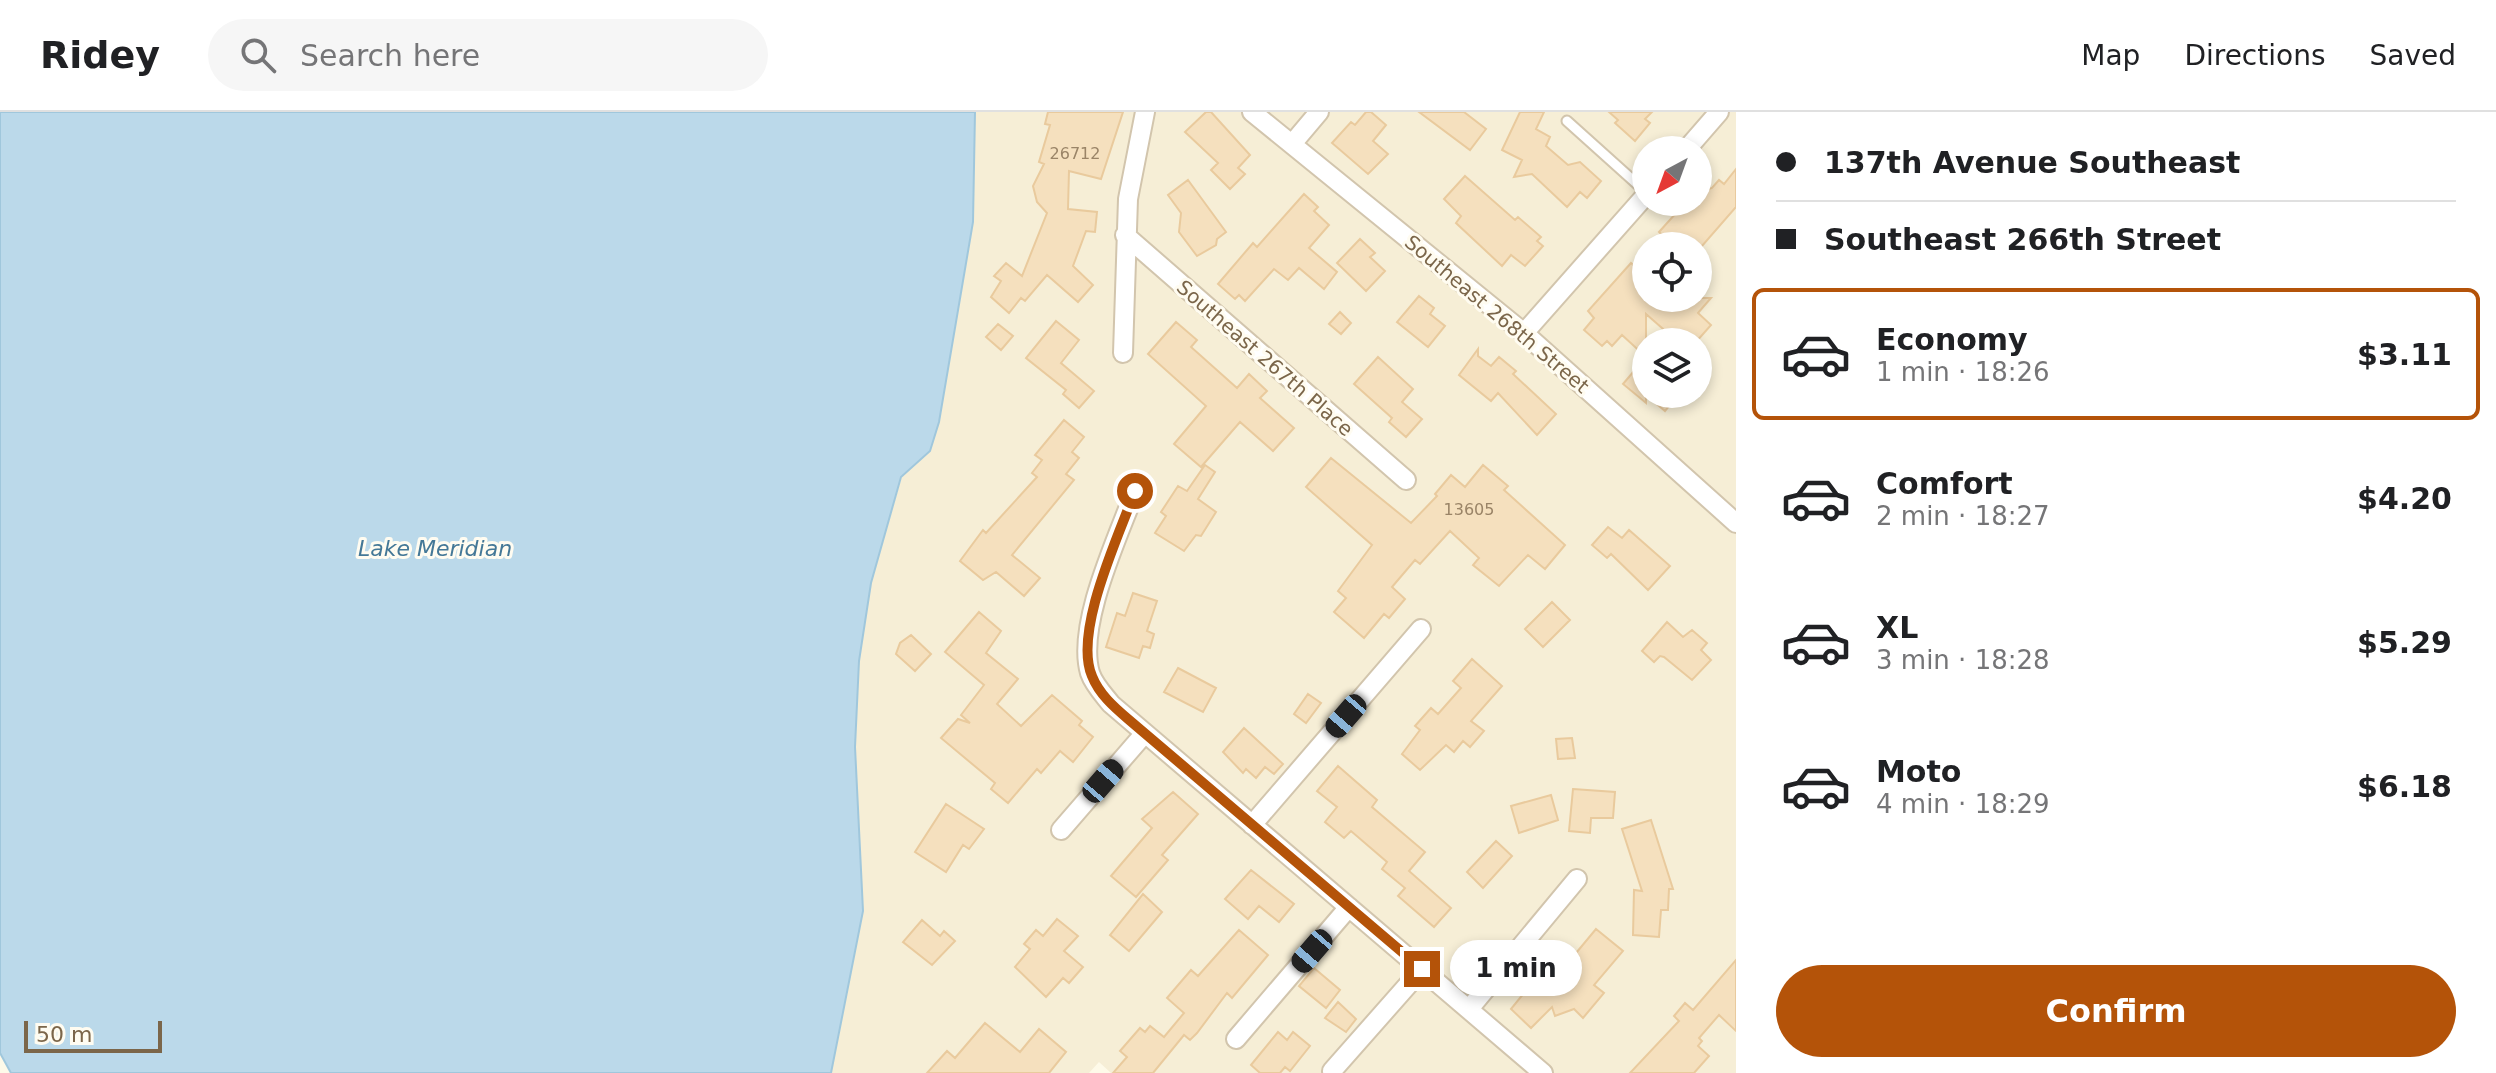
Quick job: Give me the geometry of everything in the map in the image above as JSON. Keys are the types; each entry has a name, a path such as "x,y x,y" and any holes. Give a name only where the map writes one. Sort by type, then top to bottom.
{"street":[{"path":"1123,353 1128,199 1145,112"},
{"name":"Southeast 268th Street","path":"1252,112 1524,333 1736,523"},
{"path":"1292,144 1319,112"},
{"path":"1698,136 1719,112"},
{"path":"1524,333 1632,209"},
{"name":"Southeast 267th Place","path":"1125,235 1406,480"},
{"path":"1135,491 1090,630 1090,673 1111,704 1543,1073"},
{"path":"1252,825 1421,629"},
{"path":"1061,830 1145,733"},
{"path":"1469,1009 1577,879"},
{"path":"1236,1039 1349,907"},
{"path":"1332,1072 1422,969"}],"lane":[{"path":"1567,121 1632,180"}],"shaded area":[{"path":"975,112 1736,112 1736,1073 1111,1073 1099,1062 1089,1073 831,1073 863,911 855,747 859,661 871,583 903,473 930,451 973,222"}],"water":[{"name":"Lake Meridian","path":"0,112 975,112 973,222 939,422 930,451 901,477 871,583 859,661 855,747 863,911 831,1073 11,1073 0,1053"}],"building":[{"path":"1048,112 1123,112 1101,179 1069,171 1068,209 1097,212 1095,232 1086,231 1073,266 1093,285 1078,302 1047,275 1025,301 1021,298 1009,313 991,297 1001,281 994,276 1006,263 1022,276 1047,213 1037,202 1033,186 1044,164 1039,162 1050,125 1045,124"},
{"path":"1206,112 1211,112 1250,155 1238,168 1245,174 1230,189 1211,170 1218,163 1185,132"},
{"path":"1366,112 1371,112 1386,125 1373,141 1388,154 1368,174 1332,143 1351,122 1355,125"},
{"path":"1419,112 1464,112 1486,129 1470,150"},
{"path":"1520,112 1544,112 1536,129 1550,137 1546,146 1568,165 1580,162 1601,181 1587,198 1580,192 1567,207 1532,174 1514,177 1522,160 1502,150"},
{"path":"1609,112 1652,112 1645,119 1650,123 1639,136 1632,138 1615,123 1618,120"},
{"path":"1736,169 1736,207 1712,235 1712,232 1659,232 1673,216 1712,216 1712,188 1719,180 1724,184"},
{"path":"1465,176 1515,220 1518,217 1541,237 1537,241 1543,246 1525,266 1511,255 1502,266 1456,223 1461,216 1444,199"},
{"path":"1188,180 1226,232 1217,239 1216,245 1197,256 1179,232 1181,213 1168,195"},
{"path":"1304,194 1318,207 1314,211 1329,225 1309,248 1337,272 1324,289 1299,268 1288,280 1274,269 1245,301 1239,295 1235,299 1218,284 1253,243 1257,247"},
{"path":"1360,239 1375,253 1370,257 1385,271 1366,291 1337,263"},
{"path":"1631,263 1632,312 1699,312 1711,325 1708,328 1662,328 1646,314 1646,328 1632,328 1632,344 1622,335 1612,346 1607,341 1602,346 1584,330 1594,318 1588,311"},
{"path":"1419,296 1434,308 1430,314 1445,326 1428,347 1397,322"},
{"path":"1340,312 1351,323 1341,334 1329,324"},
{"path":"1056,321 1079,340 1061,363 1094,391 1079,408 1063,394 1066,390 1026,358"},
{"path":"1176,322 1197,340 1191,347 1237,388 1249,374 1267,391 1260,398 1294,428 1273,451 1240,422 1201,467 1174,444 1206,406 1148,354"},
{"path":"998,324 1013,336 1001,350 986,337"},
{"path":"1478,349 1478,356 1491,366 1499,357 1516,371 1513,374 1556,414 1537,435 1498,393 1491,401 1459,375"},
{"path":"1378,357 1413,389 1402,402 1422,419 1406,437 1389,422 1392,418 1354,384"},
{"path":"1632,373 1632,391 1623,384"},
{"path":"1064,420 1084,437 1072,452 1079,458 1066,474 1074,480 1012,555 1040,578 1024,596 996,572 983,580 960,561 983,530 986,533 1037,477 1032,473 1042,460 1035,455"},
{"path":"1331,458 1411,523 1437,496 1435,494 1451,475 1465,487 1483,465 1508,486 1504,490 1565,545 1545,569 1528,555 1499,586 1473,565 1479,558 1450,531 1420,564 1415,560 1392,587 1405,599 1389,618 1384,614 1364,638 1334,612 1346,598 1338,591 1372,545 1306,487"},
{"path":"1205,465 1215,472 1198,499 1216,512 1201,536 1196,535 1184,551 1155,533 1166,516 1161,512 1178,486 1187,491"},
{"path":"1608,527 1622,538 1629,530 1670,566 1648,590 1611,554 1607,558 1592,545"},
{"path":"1133,593 1157,601 1147,631 1154,634 1150,648 1143,646 1139,658 1106,647 1117,613 1125,616"},
{"path":"1552,602 1570,620 1543,647 1525,629"},
{"path":"979,612 1001,631 986,653 1018,679 997,704 1021,726 1052,695 1082,721 1079,725 1093,737 1073,762 1060,751 1041,773 1037,769 1008,803 991,789 995,783 941,738 958,719 970,723 961,715 984,685 945,652"},
{"path":"1667,622 1683,637 1692,630 1707,643 1701,650 1711,660 1692,680 1664,657 1660,656 1654,662 1642,651"},
{"path":"911,635 931,654 915,671 896,654 900,643"},
{"path":"1472,659 1502,686 1471,721 1484,731 1470,747 1463,741 1454,752 1446,745 1420,770 1402,754 1420,730 1415,726 1431,708 1438,714 1461,688 1453,681"},
{"path":"1178,668 1216,688 1203,712 1164,692"},
{"path":"1308,694 1321,703 1306,723 1294,714"},
{"path":"1244,728 1283,764 1274,774 1265,767 1256,778 1246,769 1243,773 1223,752"},
{"path":"1572,738 1575,758 1558,759 1556,739"},
{"path":"1338,766 1377,800 1372,807 1425,852 1409,871 1451,908 1434,927 1398,896 1405,888 1382,869 1387,862 1351,831 1344,838 1325,822 1337,807 1317,791"},
{"path":"1573,789 1615,792 1613,818 1591,818 1590,833 1569,831"},
{"path":"1173,792 1198,814 1162,855 1168,860 1136,897 1111,876 1152,828 1142,819"},
{"path":"1551,795 1558,820 1519,833 1511,806"},
{"path":"946,804 984,829 969,849 963,845 946,872 915,852"},
{"path":"1651,820 1673,889 1669,889 1668,910 1661,910 1659,937 1633,935 1634,890 1642,891 1622,829"},
{"path":"1496,841 1512,856 1483,888 1467,872"},
{"path":"1251,870 1294,904 1279,922 1259,906 1248,919 1225,899"},
{"path":"1143,894 1162,912 1129,951 1110,935"},
{"path":"1057,919 1078,936 1064,951 1083,967 1069,983 1063,978 1046,997 1015,967 1030,949 1024,944 1036,930 1043,936"},
{"path":"922,920 940,936 944,931 955,941 932,965 903,942"},
{"path":"1596,929 1623,951 1594,985 1604,993 1583,1018 1574,1009 1555,1016 1552,1007 1531,1028 1511,1009 1546,966 1557,976"},
{"path":"1239,930 1268,955 1232,998 1227,993 1197,1033 1190,1040 1184,1035 1153,1073 1113,1073 1127,1057 1120,1051 1140,1028 1145,1032 1150,1026 1164,1037 1184,1013 1167,998 1191,970 1198,976"},
{"path":"1736,960 1736,1031 1719,1015 1699,1038 1702,1041 1698,1046 1709,1056 1694,1073 1630,1073 1679,1021 1674,1016 1685,1003 1693,1010"},
{"path":"1314,968 1340,990 1326,1008 1299,986"},
{"path":"1338,1002 1356,1019 1346,1032 1325,1018"},
{"path":"985,1023 1020,1052 1039,1029 1066,1052 1049,1073 927,1073 947,1051 955,1058"},
{"path":"1278,1032 1287,1040 1293,1032 1310,1046 1290,1071 1285,1067 1280,1073 1260,1073 1251,1065"}],"route":[{"path":"1135,491 1098,595 1090,630 1090,673 1098,688 1128,719 1422,969"}]}
